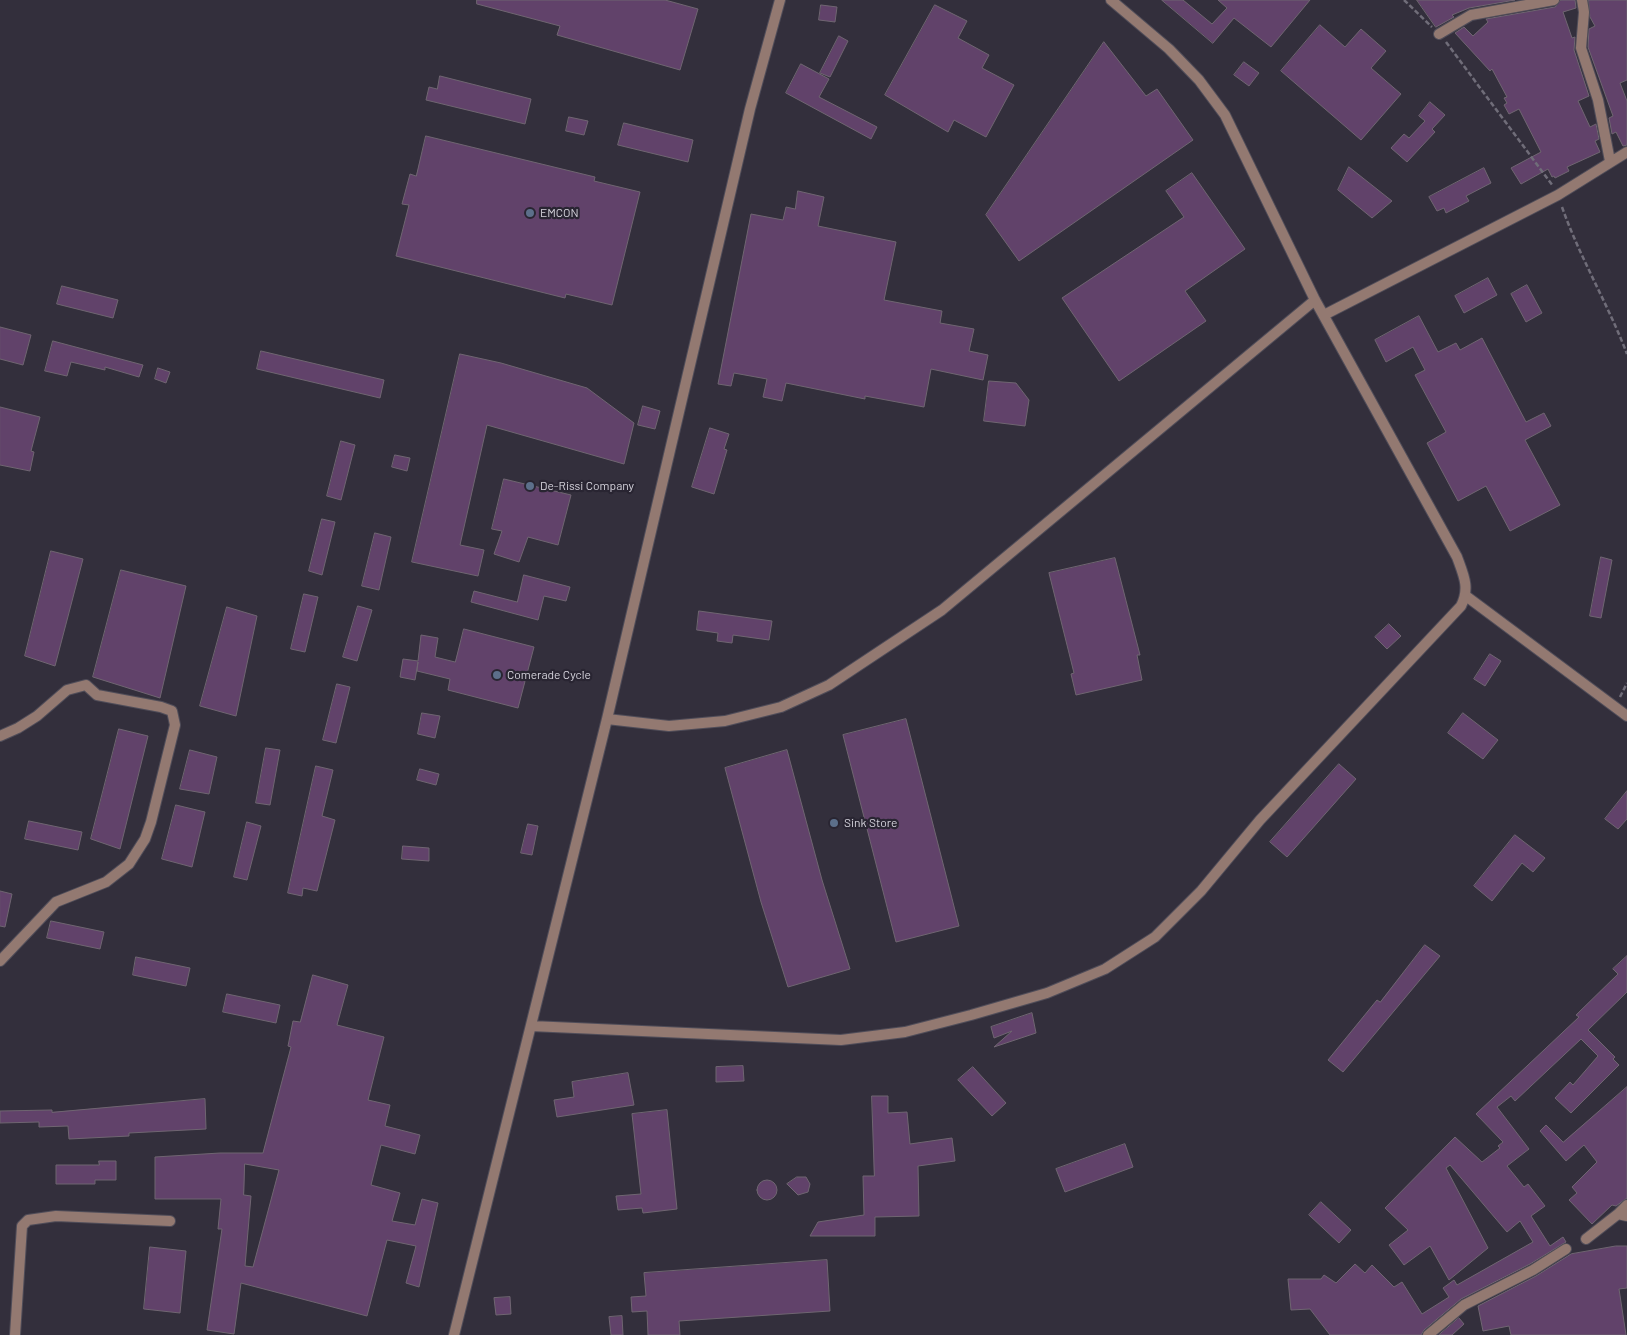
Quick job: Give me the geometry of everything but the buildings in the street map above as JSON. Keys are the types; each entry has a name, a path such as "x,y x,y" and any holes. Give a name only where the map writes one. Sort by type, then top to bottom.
{"street":[{"path":"454,1335 607,719 747,119 780,0"},
{"path":"531,1026 841,1040 906,1032 971,1015 1047,993 1105,969 1155,937 1201,891 1260,820 1461,606 1466,596 1467,582 1457,558 1315,300 1226,115 1199,80 1169,49 1111,0"},
{"path":"1439,34 1471,15 1554,0"},
{"path":"1582,0 1584,12 1581,48 1598,100 1610,161"},
{"path":"1324,315 1558,195 1627,152"},
{"path":"607,719 668,726 725,721 781,707 829,685 942,610 1176,418 1315,300"},
{"path":"1466,596 1627,716"},
{"path":"0,736 18,728 37,716 68,690 86,685 97,695 161,707 172,711 175,726 151,822 145,839 129,864 106,882 56,902 0,961"},
{"path":"1586,1239 1622,1215 1627,1205"},
{"path":"15,1335 22,1226 28,1220 56,1216 170,1221"},
{"path":"1428,1335 1464,1305 1533,1270 1566,1249"}],"path":[{"path":"1404,0 1439,34 1494,105 1558,195 1576,244 1600,291 1627,354"}],"place":[{"name":"EMCON","path":"530,213"},
{"name":"De-Rissi Company","path":"530,486"},
{"name":"Comerade Cycle","path":"497,675"},
{"name":"Sink Store","path":"834,823"}]}
